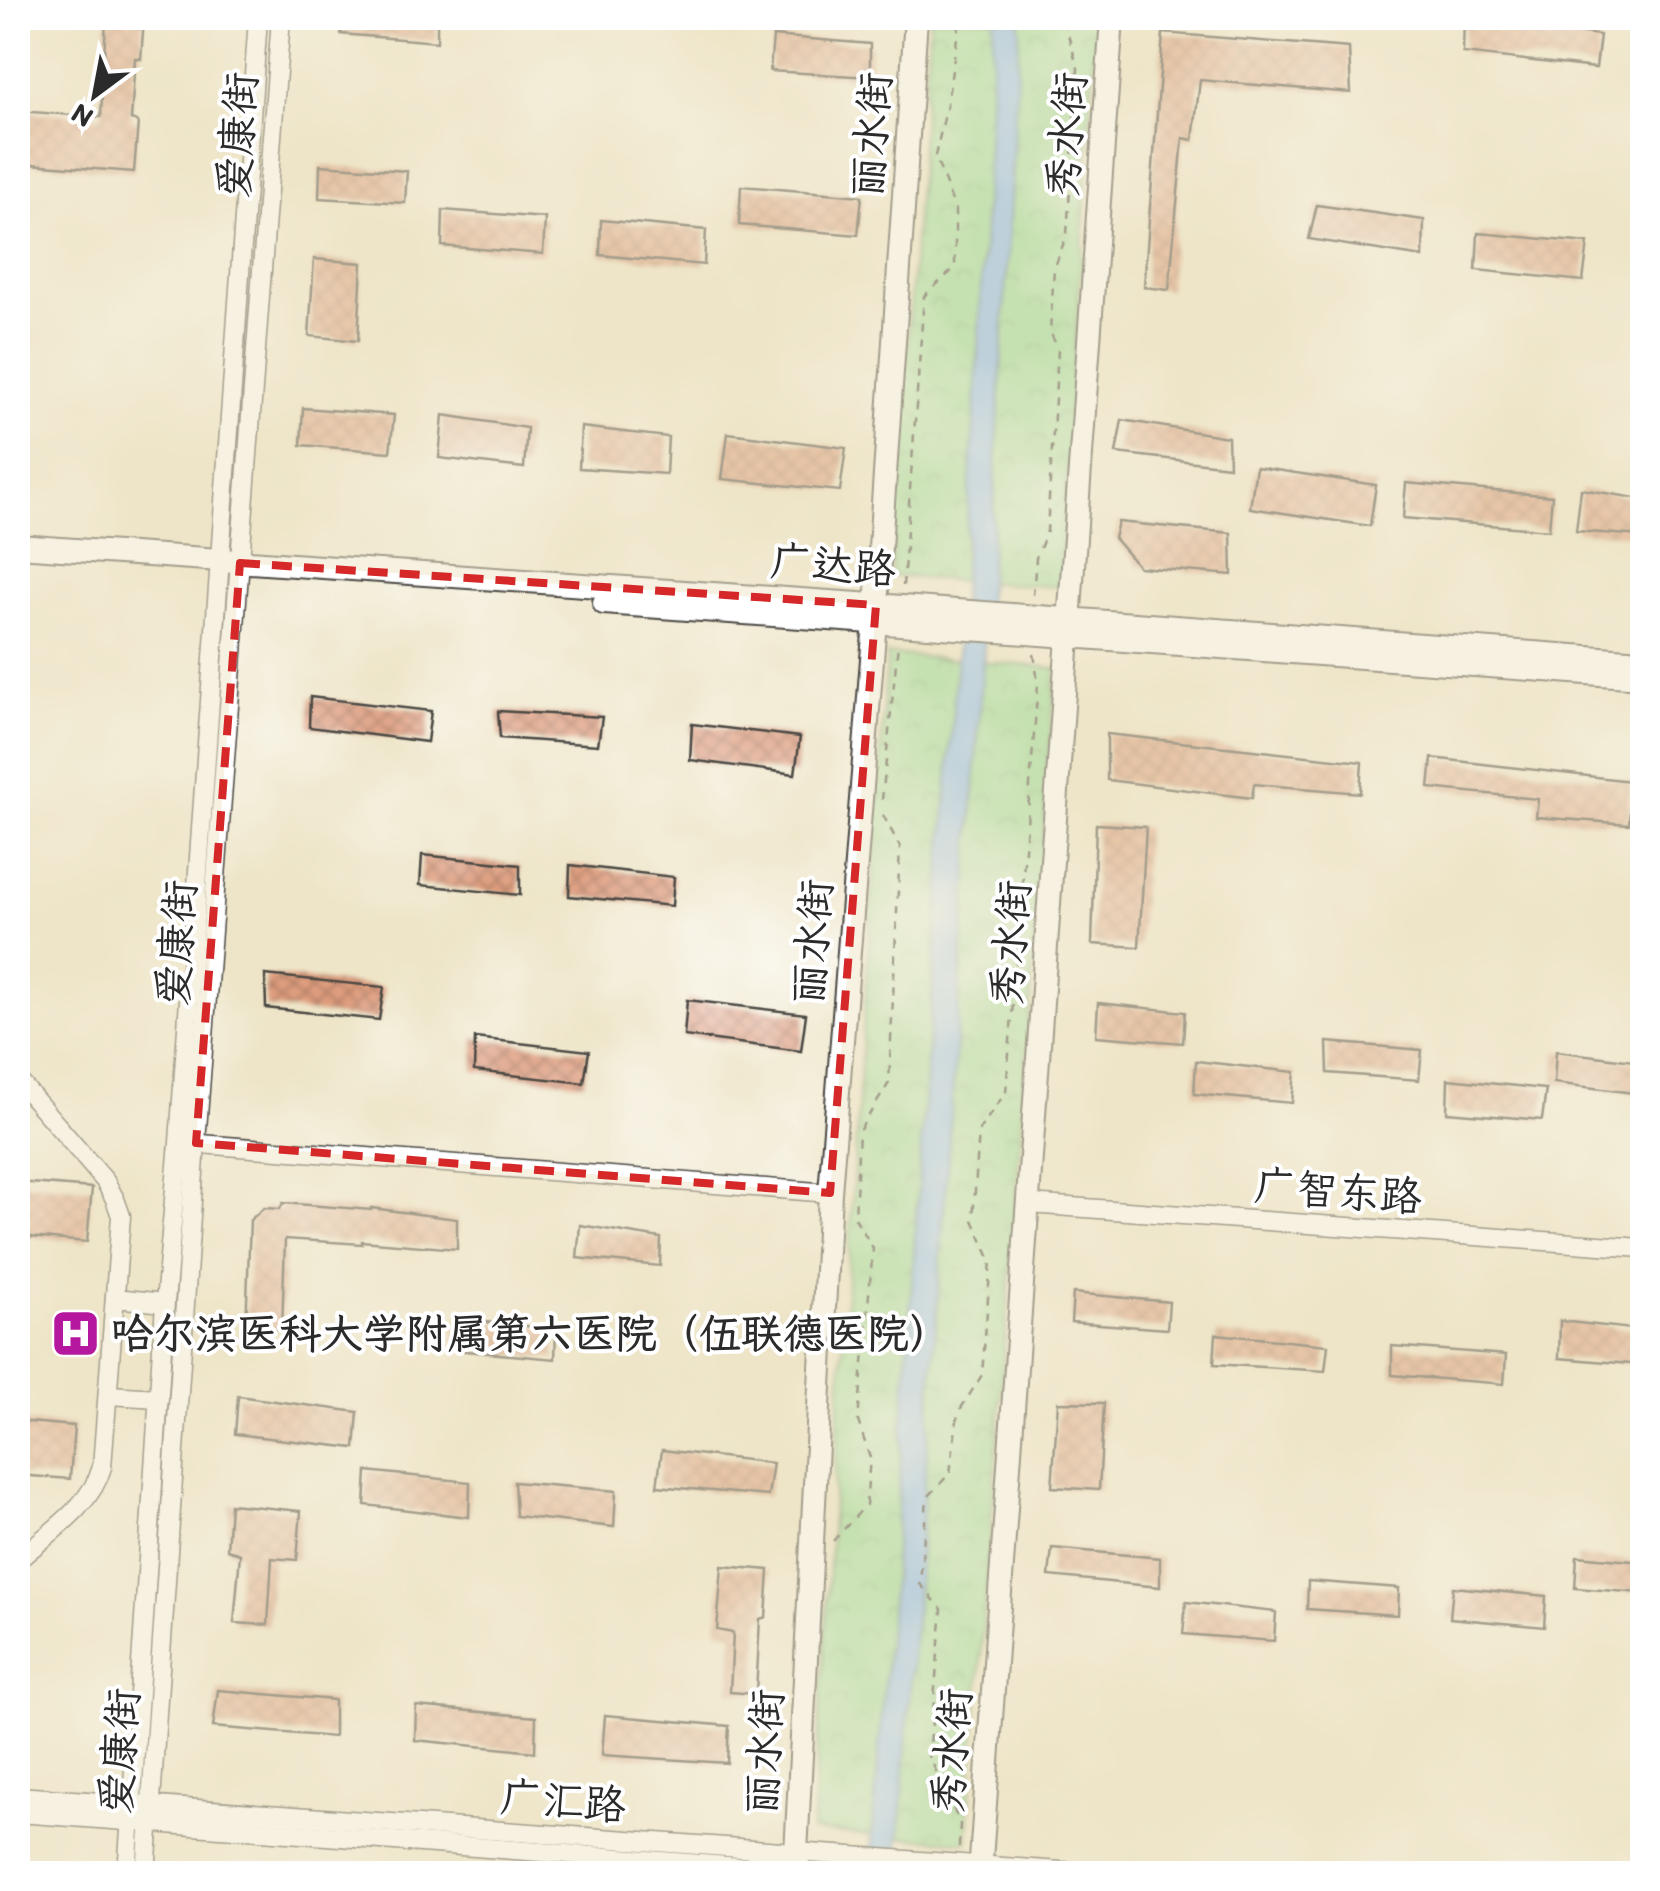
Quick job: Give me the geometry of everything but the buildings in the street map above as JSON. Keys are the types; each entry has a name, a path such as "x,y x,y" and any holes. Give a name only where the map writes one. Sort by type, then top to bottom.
{"main road":[{"name":"丽水街","path":"797,1866 830,1193 916,18"},
{"name":"秀水街","path":"973,1867 1030,1204 1112,18"},
{"name":"广达路","path":"18,546 229,570"},
{"name":"广达路","path":"18,562 229,570 1032,625 1642,661"},
{"name":"广达路","path":"1069,627 1642,677"}],"street":[{"name":"爱康街","path":"127,1874 140,1814 229,570 258,18"},
{"name":"爱康街","path":"229,570 281,18"},
{"path":"18,1080 105,1181 121,1216 102,1466 96,1485 73,1511 18,1560"},
{"name":"爱康街","path":"146,1874 140,1814 159,1398 165,1302 188,1143"},
{"path":"188,1143 830,1193"},
{"name":"广智东路","path":"1030,1204 1642,1248"},
{"path":"115,1298 165,1302"},
{"path":"108,1394 159,1398"},
{"name":"广汇路","path":"18,1796 140,1814 797,1866 835,1874"},
{"name":"广汇路","path":"18,1813 140,1814"},
{"name":"广汇路","path":"797,1866 860,1857 1103,1874"}],"path":[{"path":"812,1564 866,1505 870,1458 858,1421 874,1248 855,1218 859,1131 888,1083 900,847 881,812 901,615 924,296 955,268 955,210 935,156 960,18"},
{"path":"973,1867 960,1823 929,1756 942,1609 920,1584 927,1498 950,1472 958,1413 982,1375 991,1260 973,1220 979,1130 1006,1092 1038,683 1032,625 1036,558 1046,531 1058,348 1050,332 1054,269 1066,234 1078,68 1063,18"}],"highlighted area":[{"path":"240,563 876,605 830,1193 196,1143"}],"green space":[{"path":"930,18 1097,18 1060,587 891,576"},
{"path":"887,654 1056,668 967,1842 812,1831"}],"water":[{"path":"994,18 1020,18 993,521 897,1873 869,1874 975,413"}],"place":[{"name":"哈尔滨医科大学附属第六医院（伍联德医院）","path":"76,1333"}]}
